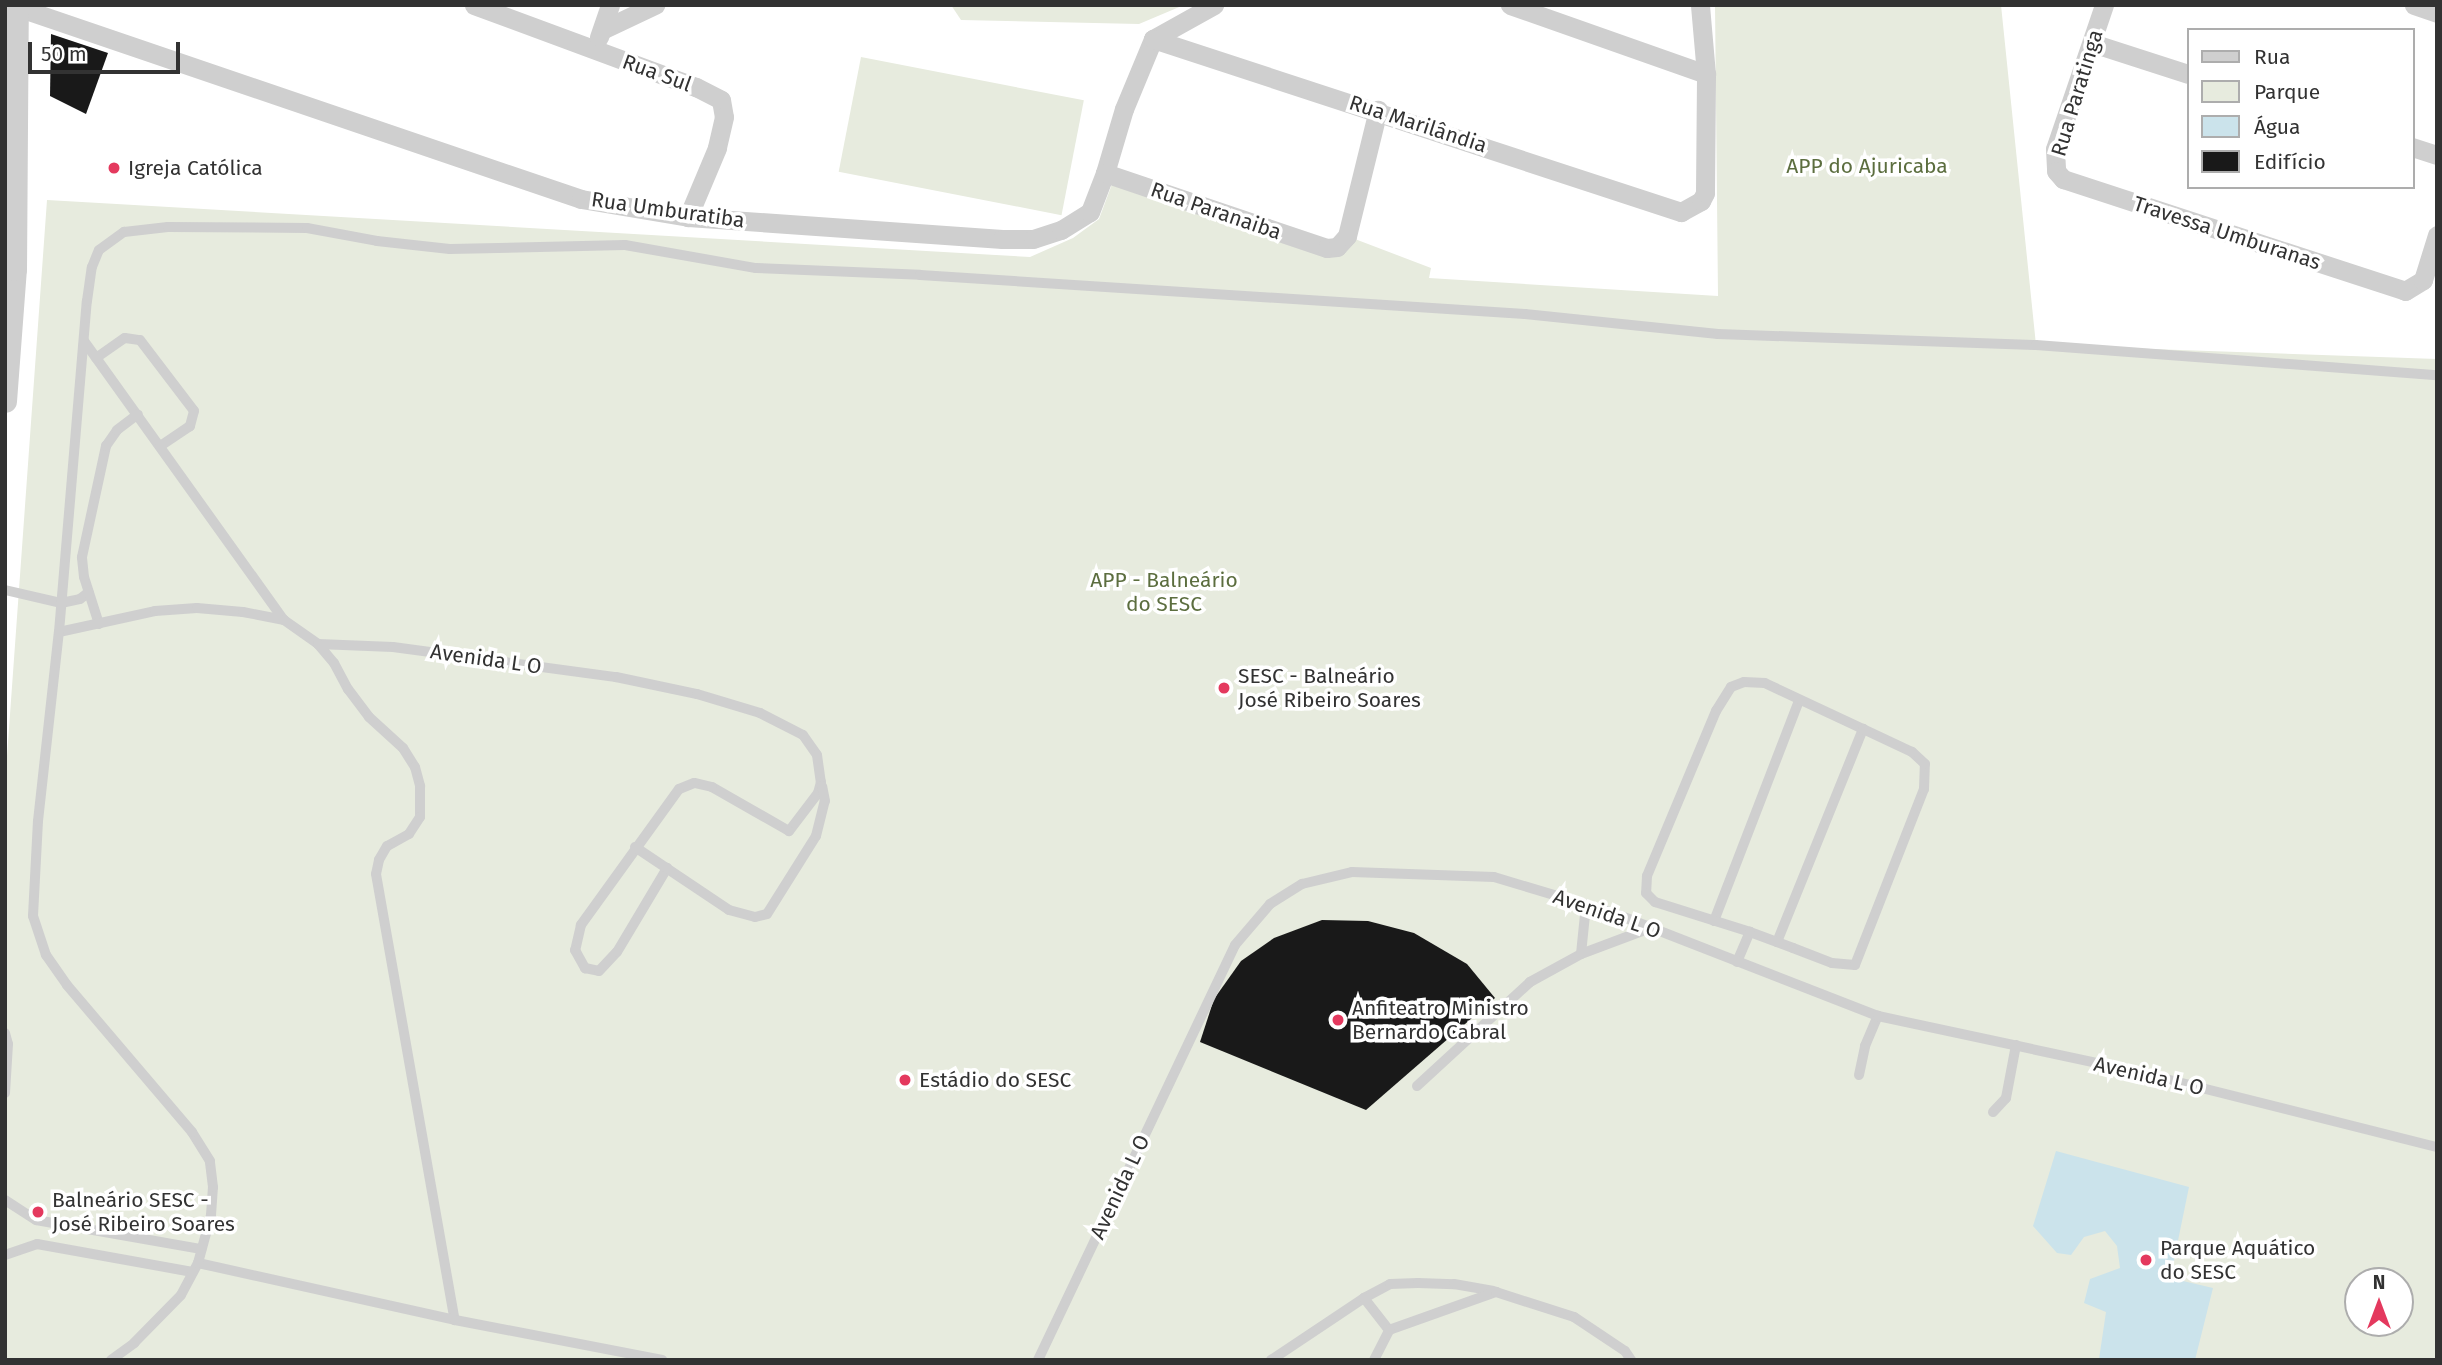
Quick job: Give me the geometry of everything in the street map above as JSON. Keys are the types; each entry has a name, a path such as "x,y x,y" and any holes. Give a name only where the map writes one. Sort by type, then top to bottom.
{"street":[{"name":"Rua Sul","path":"476,5 696,87 721,100 724,117 716,148 688,218"},
{"path":"594,51 610,5"},
{"name":"Rua Sul","path":"602,30 656,5"},
{"path":"1153,39 1214,5"},
{"path":"1510,5 1706,75 1699,5"},
{"name":"Rua Paratinga","path":"2063,179 2056,172 2055,149 2105,5"},
{"path":"2414,5 2437,13"},
{"path":"5,401 10,268 11,36 17,6"},
{"name":"Rua Umburatiba","path":"17,6 580,199 688,218 1033,239 1061,230 1090,212 1124,109 1153,39"},
{"name":"Rua Marilândia","path":"1153,39 1378,110 1681,212 1702,201 1706,193 1706,75"},
{"path":"2092,43 2186,73"},
{"name":"Rua Paranaiba","path":"1105,173 1326,248 1337,247 1347,236 1378,110"},
{"path":"2414,148 2437,155"},
{"name":"Travessa Umburanas","path":"2063,179 2405,291 2423,280 2437,235"}],"lane":[{"path":"111,1360 134,1343 169,1310 195,1268 211,1215 213,1187 210,1161 192,1132 67,985 46,955 33,916 38,821 59,632 83,341 92,267 99,250 124,232 168,227 307,228 377,241 450,249 625,245 756,268 920,275 1525,314 1718,334 2036,345 2437,375"},
{"path":"96,358 125,338 140,340 194,411 190,426 160,446"},
{"path":"83,341 284,620 318,644 334,663 348,689 369,717 403,748 415,767 420,786 420,817 409,834 387,846 379,860 376,874 455,1320"},
{"path":"99,624 82,557 106,446 117,430 138,414"},
{"path":"5,590 61,603 80,599 89,592"},
{"path":"59,632 155,611 197,608 243,612 284,620"},
{"name":"Avenida L O","path":"318,644 406,649 616,677 697,694 760,713 803,735 817,755 824,801 816,836 768,914 755,917 729,910 667,868"},
{"path":"1744,682 1765,683 1863,729 1912,752 1925,764 1924,789 1855,965 1832,963 1750,932 1655,902 1646,893 1647,876 1716,710 1731,687 1744,682"},
{"path":"1714,921 1799,701"},
{"path":"1777,942 1863,729"},
{"path":"635,847 667,868 617,952 599,971 585,968 575,950 580,925 635,847 679,789 694,783 712,787 789,831 818,793 821,782"},
{"name":"Avenida L O","path":"1038,1360 1236,945 1270,904 1302,884 1352,872 1494,877 1650,928 1878,1016 2130,1070 2437,1147"},
{"path":"1581,954 1586,905"},
{"path":"1417,1086 1530,982 1581,954 1650,928"},
{"path":"1737,962 1750,932"},
{"path":"1859,1075 1865,1046 1878,1016"},
{"path":"5,1033 8,1053 5,1093"},
{"path":"1993,1112 2006,1097 2016,1045"},
{"path":"5,1199 36,1220 201,1249"},
{"path":"5,1255 37,1244 195,1268 662,1360"},
{"path":"1271,1360 1364,1298 1390,1284 1418,1283 1454,1284 1496,1292 1574,1317 1625,1351 1631,1360"},
{"path":"1374,1360 1389,1331 1496,1292"},
{"path":"1364,1298 1389,1331"}],"green space":[{"path":"951,5 1184,5 1139,24 961,20"},
{"name":"SESC - Balneário José Ribeiro Soares","path":"1715,5 2001,5 2036,345 2437,359 2437,1360 5,1360 5,784 47,200 1030,257 1073,238 1099,219 1115,176 1327,248 1347,236 1431,268 1429,278 1718,296"},
{"path":"861,57 1084,100 1062,215 839,172"}],"water":[{"name":"Parque Aquático do SESC","path":"2056,1151 2189,1187 2173,1265 2183,1281 2213,1288 2195,1360 2099,1359 2106,1312 2084,1303 2090,1279 2120,1268 2117,1246 2105,1231 2084,1237 2071,1255 2057,1253 2033,1226"}],"building":[{"path":"51,34 108,53 86,114 50,96"},
{"name":"Anfiteatro Ministro Bernardo Cabral","path":"1322,920 1368,921 1414,933 1467,964 1495,998 1366,1110 1200,1042 1214,999 1241,961 1274,938"}],"place":[{"name":"Igreja Católica","path":"114,168"},
{"name":"SESC - Balneário José Ribeiro Soares","path":"1224,688"},
{"name":"Anfiteatro Ministro Bernardo Cabral","path":"1338,1020"},
{"name":"Estádio do SESC","path":"905,1080"},
{"name":"Balneário SESC - José Ribeiro Soares","path":"38,1212"},
{"name":"Parque Aquático do SESC","path":"2146,1260"}],"park label":[{"name":"APP do Ajuricaba","path":"1867,166"},
{"name":"APP - Balneário do SESC","path":"1164,592"}]}
